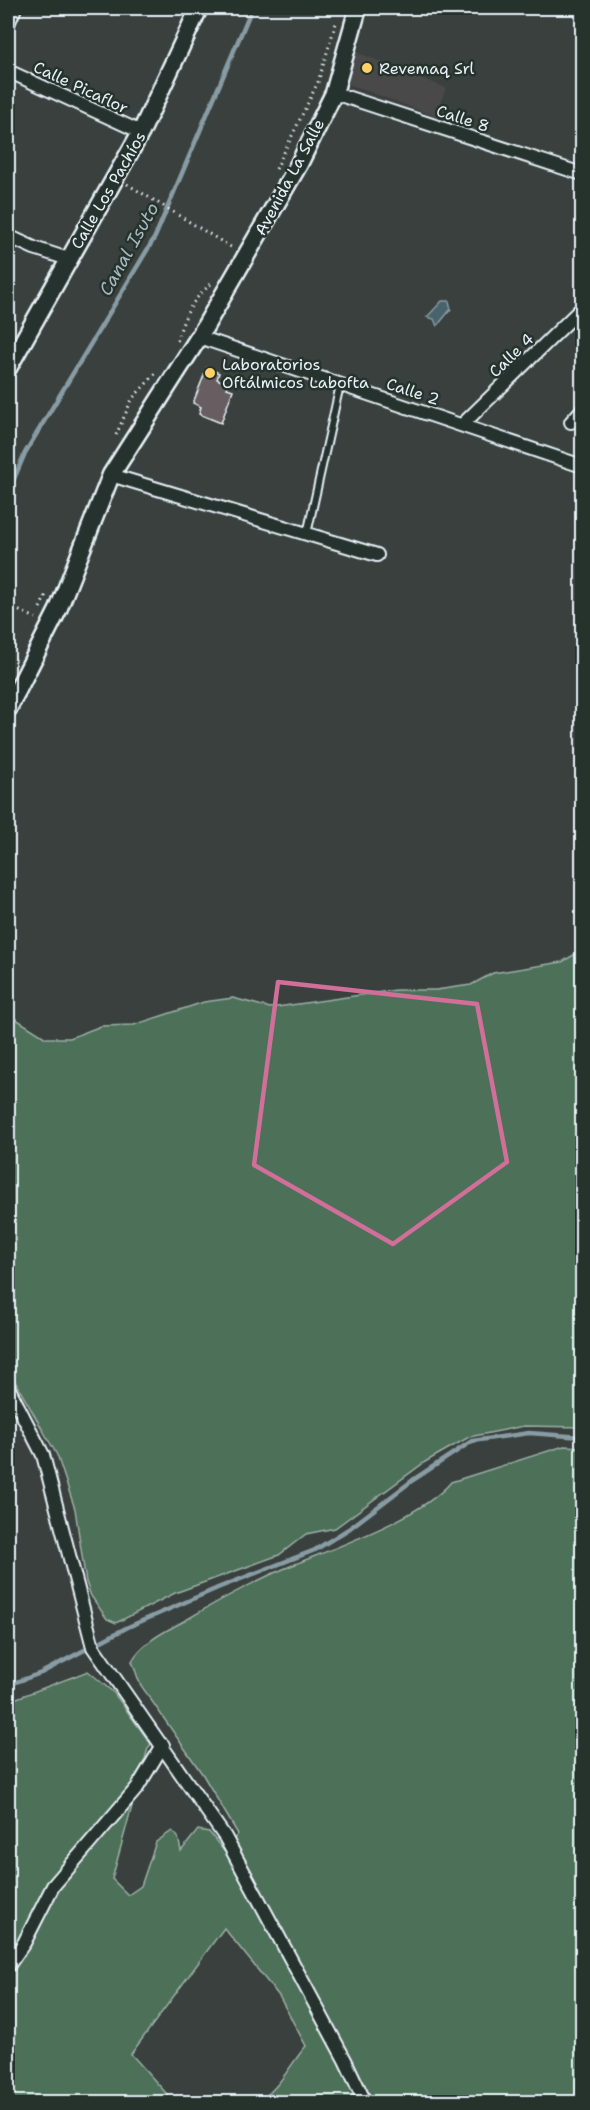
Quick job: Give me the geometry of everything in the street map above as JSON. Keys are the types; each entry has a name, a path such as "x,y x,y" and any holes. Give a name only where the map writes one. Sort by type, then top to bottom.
{"street":[{"path":"8,24 15,8"},
{"name":"Calle Los Pachíos","path":"8,368 141,132 199,8"},
{"name":"Avenida La Salle","path":"8,710 50,626 111,475 199,337 299,164 333,93 358,8"},
{"name":"Calle Picaflor","path":"8,71 141,132"},
{"name":"Calle 8","path":"333,93 582,174"},
{"path":"8,236 34,248 68,259"},
{"name":"Calle 4","path":"462,425 582,308"},
{"name":"Calle 2","path":"199,337 582,466"},
{"path":"571,422 582,410"},
{"path":"111,475 378,555"},
{"path":"8,1387 43,1455 93,1647 225,1837 345,2060 365,2103"},
{"path":"8,1966 24,1943 54,1886 137,1788 163,1745"}],"lane":[{"path":"308,534 340,384"}],"path":[{"path":"131,187 246,256"},
{"path":"8,606 50,626"}],"highlighted area":[{"path":"278,982 477,1004 507,1162 393,1244 254,1165"}],"shaded area":[{"path":"356,52 446,88 435,116 348,84"}],"green space":[{"path":"582,950 582,1427 524,1426 469,1437 425,1462 335,1528 306,1534 279,1555 175,1593 116,1623 107,1619 91,1596 86,1582 75,1509 57,1455 8,1369 8,1018 13,1017 46,1038 70,1038 101,1026 134,1025 204,1002 233,998 270,1008 396,990 436,990 471,985 493,973 562,962"},
{"path":"564,1446 582,1447 582,2102 256,2102 271,2092 306,2046 279,1996 224,1928 131,2054 174,2102 8,2102 8,1696 17,1698 88,1671 114,1693 151,1744 112,1879 128,1895 141,1886 156,1842 172,1831 178,1837 181,1851 198,1830 209,1832 224,1851 238,1834 203,1775 140,1684 132,1661 142,1648 218,1601 274,1573 394,1522 436,1496 451,1482"}],"water":[{"path":"442,301 449,301 451,309 437,326 434,319 427,317"}],"building":[{"path":"207,368 219,373 217,379 229,384 227,388 233,390 221,423 199,414 201,407 193,403"}],"waterway":[{"name":"Canal Isuto","path":"8,493 25,453 155,237 252,8"},
{"path":"8,1685 41,1673 128,1627 220,1587 315,1550 350,1528 413,1480 472,1441 529,1433 582,1437"}],"place":[{"name":"Revemaq Srl","path":"367,68"},
{"name":"Laboratorios Oftálmicos Labofta","path":"210,373"}]}
